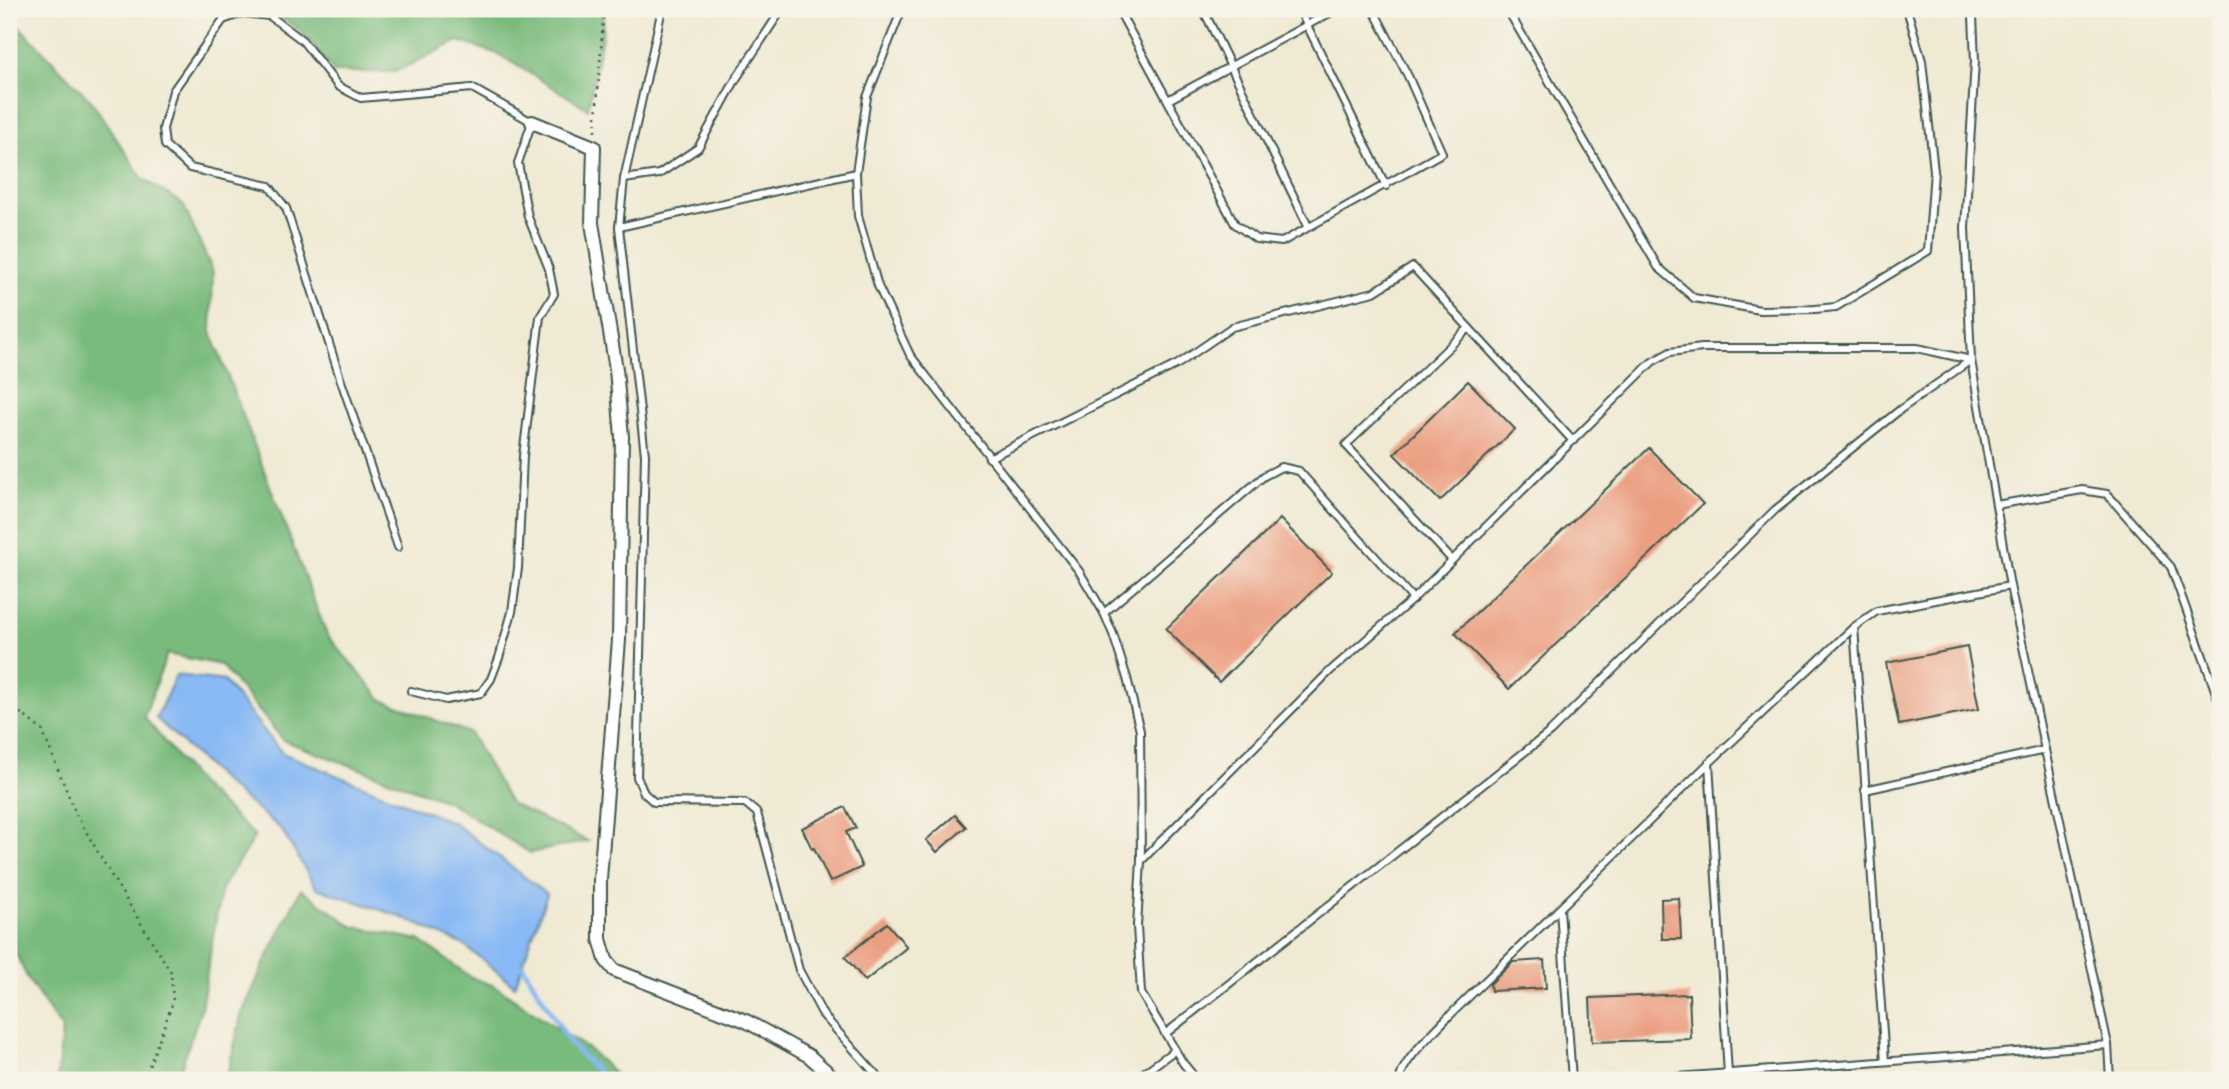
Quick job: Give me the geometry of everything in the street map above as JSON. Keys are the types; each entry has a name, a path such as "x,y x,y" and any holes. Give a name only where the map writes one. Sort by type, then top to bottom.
{"street":[{"path":"532,121 594,147 592,223 616,369 622,437 619,640 600,879 602,951 614,970 746,1021 809,1056 836,1080"}],"lane":[{"path":"662,9 624,179 620,227 645,455 637,777 644,793 654,802 746,803 757,813 799,970 823,1015 881,1080"},
{"path":"624,179 659,174 698,148 736,79 782,9"},
{"path":"902,9 867,97 856,173 858,216 878,286 911,355 1079,571 1104,613 1127,678 1140,730 1141,861 1137,926 1140,993 1197,1080"},
{"path":"1118,9 1235,224 1256,239 1282,242 1442,153 1408,76 1373,9"},
{"path":"1203,9 1308,226"},
{"path":"1299,9 1386,186"},
{"path":"1168,100 1337,9"},
{"path":"1507,9 1658,267 1693,298 1760,310 1836,307 1928,251 1934,171 1922,61 1907,9"},
{"path":"1969,9 1973,16 1975,61 1965,228 1971,360 2010,586 2108,1045 2110,1080"},
{"path":"398,547 286,208 270,186 190,168 165,145 163,128 173,91 223,20 242,13 270,16 302,40 338,86 361,98 472,88 532,121 518,163 528,217 550,269 554,294 540,317 523,456 518,568 512,612 491,679 481,693 446,700 411,691"},
{"path":"620,227 856,173"},
{"path":"989,458 1178,363 1232,327 1374,292 1413,267 1573,441"},
{"path":"1452,560 1346,445 1469,328"},
{"path":"1141,861 1330,671 1413,599 1652,362 1670,352 1702,348 1917,348 1971,360"},
{"path":"1166,1034 1550,733 1775,510 1901,409 1971,360"},
{"path":"1104,613 1264,476 1281,467 1299,471 1413,599"},
{"path":"1996,505 2082,491 2107,494 2171,567 2220,704"},
{"path":"1400,1080 1409,1060 1446,1019 1709,763 1854,627 1877,611 2010,586"},
{"path":"1854,627 1885,1061"},
{"path":"1865,790 2045,750"},
{"path":"1709,763 1728,1074"},
{"path":"1560,909 1572,1080"},
{"path":"1636,1080 2108,1045"},
{"path":"1134,1080 1175,1050"}],"path":[{"path":"594,147 604,9"},
{"path":"9,704 41,730 76,814 171,972 173,1002 144,1080"}],"green space":[{"path":"9,9 19,9 14,21 92,102 143,179 183,204 213,272 211,332 327,635 382,700 470,733 510,803 588,841 530,853 447,801 284,741 221,665 167,654 144,717 200,785 255,836 221,889 201,1009 177,1080 57,1080 62,1029 29,981 9,940"},
{"path":"269,9 603,9 603,31 588,109 498,54 458,41 395,72 334,72 301,31"},
{"path":"301,889 352,926 419,940 472,978 495,986 591,1051 621,1080 226,1080 241,1016"}],"water":[{"path":"176,675 224,681 282,753 454,823 547,894 515,986 464,945 402,917 316,888 281,829 228,786 156,718"}],"building":[{"path":"1468,381 1515,429 1440,501 1394,454"},
{"path":"1649,448 1703,504 1509,689 1455,633"},
{"path":"1280,519 1332,572 1219,682 1166,629"},
{"path":"1967,647 1979,709 1899,725 1886,663"},
{"path":"845,807 856,828 846,832 862,867 830,882 802,828"},
{"path":"955,815 966,827 937,852 926,840"},
{"path":"1679,898 1681,939 1662,939 1661,899"},
{"path":"887,923 907,947 865,981 845,957"},
{"path":"1544,960 1546,988 1491,991 1490,984 1513,962"},
{"path":"1689,994 1691,1039 1592,1042 1590,998"}],"waterway":[{"path":"519,960 570,1043 605,1080"}]}
